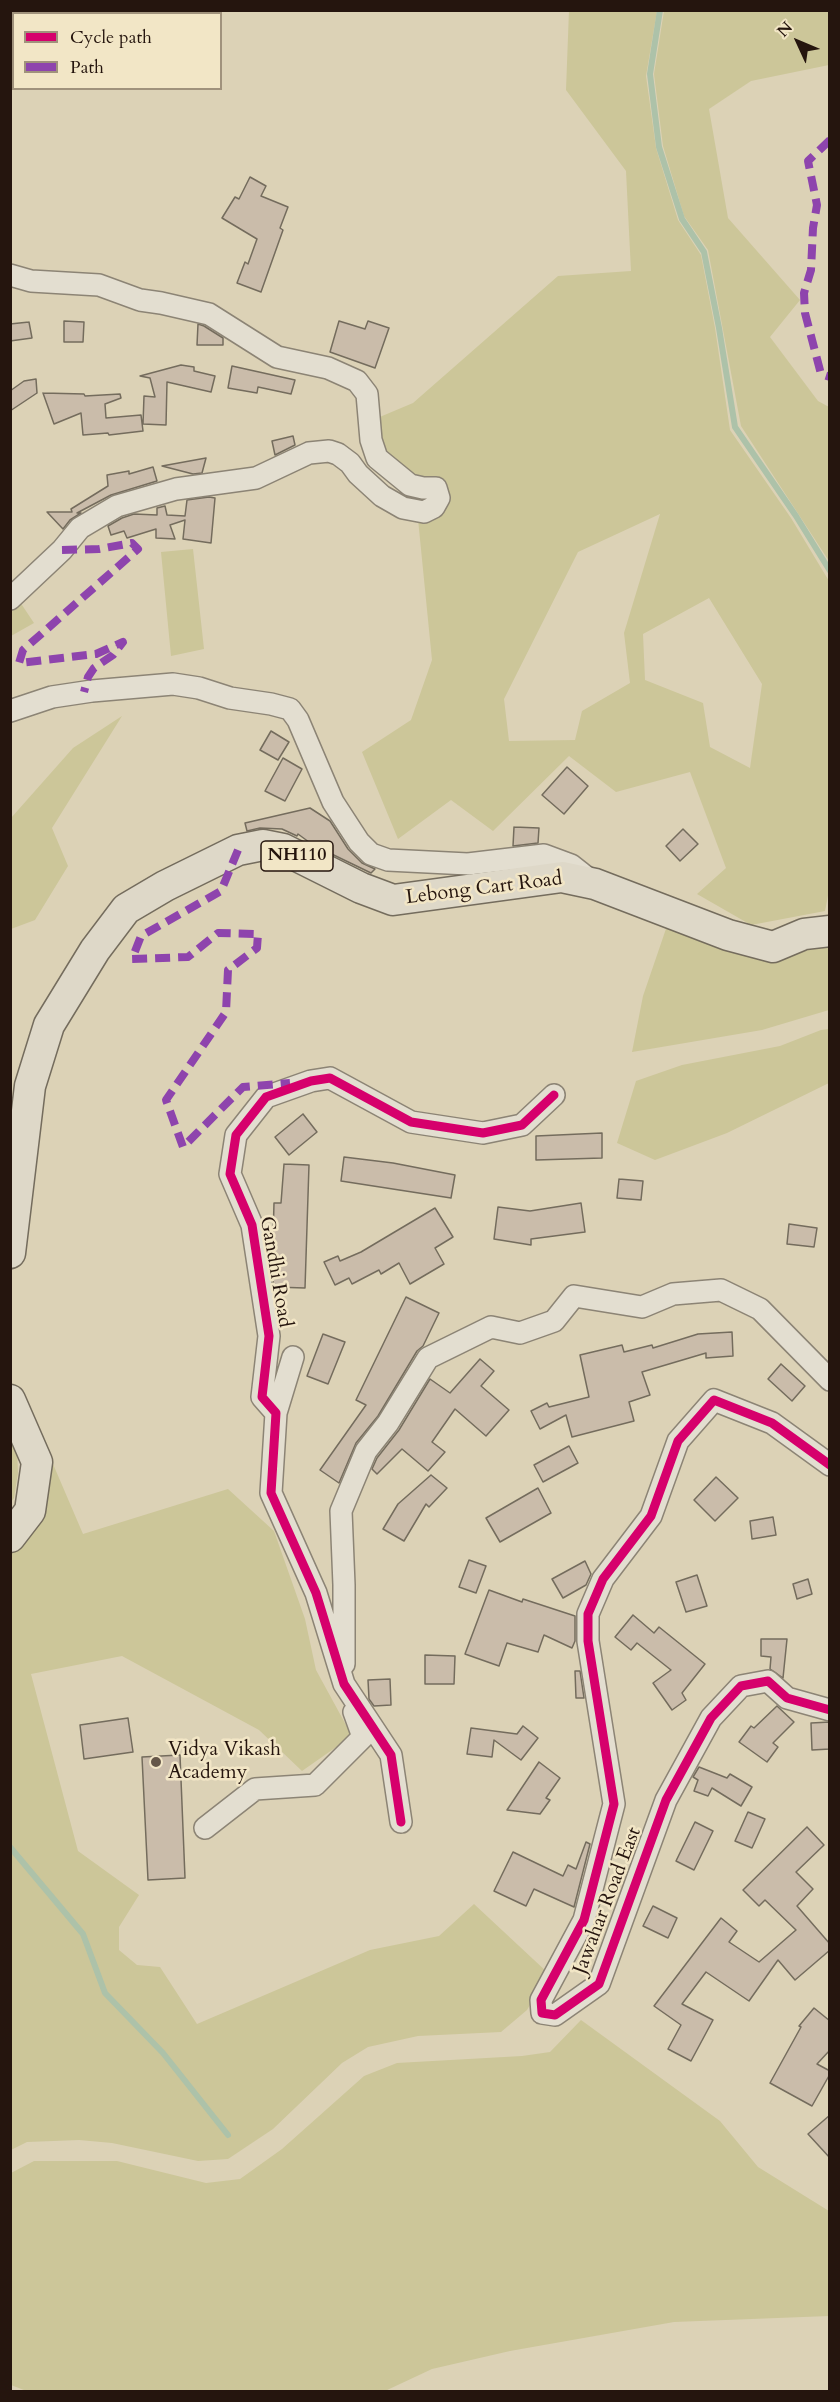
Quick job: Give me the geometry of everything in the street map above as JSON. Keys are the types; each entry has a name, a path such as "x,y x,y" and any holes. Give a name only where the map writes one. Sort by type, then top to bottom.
{"highway":[{"name":"Lebong Cart Road","path":"10,1253 30,1086 49,1025 95,950 126,909 165,886 238,850 263,845 284,849 361,888 393,900 562,877 595,884 728,936 773,946 804,934 830,931"},
{"path":"10,1400 37,1462 30,1510 10,1537"}],"street":[{"path":"10,275 31,281 99,285 140,300 209,314 277,357 328,368 357,381 367,394 371,440 377,458 410,485 436,488 439,498 434,507 424,512 403,508 382,496 338,454 329,451 309,453 256,478 176,489 117,506 80,528 62,550 10,599"},
{"path":"10,711 52,697 173,684 199,688 230,698 281,707 290,710 298,720 333,802 359,842 371,854 388,860 468,864 544,855 571,866 595,884"},
{"name":"Gandhi Road","path":"276,1413 262,1397 269,1336 252,1225 230,1174 236,1135 266,1097 311,1081 330,1078 411,1122 483,1133 522,1125 554,1095"},
{"path":"401,1822 391,1755 344,1684 341,1510 366,1451 388,1423 428,1359 491,1327 520,1333 554,1321 574,1296 642,1307 672,1294 721,1290 760,1308 830,1380"},
{"path":"205,1828 255,1789 315,1785 363,1737 316,1593 271,1493 276,1413 294,1357"},
{"name":"Jawahar Road East","path":"830,1465 772,1423 714,1400 678,1441 651,1516 603,1579 588,1614 588,1641 614,1804 584,1920 541,2000 542,2013 555,2015 599,1984 666,1800 711,1718 741,1686 768,1682 787,1698 830,1710"}],"shaded area":[{"path":"569,10 657,11 646,76 656,148 678,220 701,255 715,328 730,430 791,518 829,581 830,885 825,911 751,925 697,894 726,868 690,772 616,792 569,756 493,831 451,800 398,839 362,752 411,720 432,660 418,519 442,500 381,458 375,419 413,403 558,276 631,271 626,171 566,90","holes":["660,514 624,633 630,683 582,711 575,740 509,741 504,699 578,552","709,598 762,684 750,768 710,747 703,703 645,680 643,634"]},
{"path":"664,11 829,11 829,65 751,81 709,109 728,218 800,300 770,337 818,401 829,407 829,561 741,426 708,250 684,216 663,146 654,74"},
{"path":"193,549 204,649 171,656 161,552"},
{"path":"18,599 34,623 11,636 11,606"},
{"path":"122,716 52,828 68,866 35,920 11,929 11,818 73,748"},
{"path":"669,920 774,952 829,936 829,1010 762,1030 632,1052 643,996"},
{"path":"829,1029 829,1083 727,1133 655,1160 617,1143 636,1081 682,1065 780,1046"},
{"path":"10,1440 17,1450 18,1473 14,1498 11,1502"},
{"path":"44,1443 83,1534 228,1489 274,1531 305,1619 316,1670 352,1736 302,1771 259,1730 122,1656 31,1674 78,1851 139,1895 119,1927 119,1950 137,1965 160,1967 197,2024 370,1950 439,1936 474,1904 548,1973 527,2010 501,2032 418,2036 368,2047 342,2063 273,2129 228,2159 198,2161 112,2143 79,2140 27,2142 11,2150 10,1555 26,1540"},
{"path":"581,2020 720,2121 758,2167 829,2211 829,2316 674,2322 510,2351 432,2369 385,2391 29,2392 11,2385 11,2173 34,2161 117,2161 206,2183 240,2179 282,2149 364,2076 397,2063 522,2056 550,2052"}],"building":[{"path":"250,177 266,186 261,196 288,207 280,228 283,230 261,292 237,283 245,262 248,264 257,239 222,218 235,197 239,199"},
{"path":"64,321 84,322 83,342 64,342"},
{"path":"339,321 365,329 368,321 389,328 375,368 330,352"},
{"path":"29,322 32,338 10,341 10,324"},
{"path":"198,324 223,338 223,345 197,345"},
{"path":"181,365 194,367 194,371 215,376 211,392 167,382 166,425 143,424 144,396 155,397 150,378 140,376"},
{"path":"232,366 295,380 291,394 258,387 257,393 228,388"},
{"path":"36,379 37,393 10,411 10,391 24,381"},
{"path":"43,393 84,394 85,396 120,394 121,398 105,404 106,418 141,415 143,431 83,435 81,413 54,424"},
{"path":"293,436 295,445 275,455 272,441"},
{"path":"206,458 202,473 193,474 162,466"},
{"path":"153,467 157,481 111,495 77,513 81,513 70,520 63,529 47,512 72,512 71,509 108,486 107,475 129,471 129,474"},
{"path":"215,498 211,543 183,539 185,520 170,525 175,539 156,538 156,529 127,538 124,531 111,535 108,526 122,518 134,514 157,515 157,508 165,506 167,515 185,516 187,500"},
{"path":"271,731 289,742 278,760 260,750"},
{"path":"283,758 302,769 285,801 265,791"},
{"path":"567,767 588,786 564,814 542,795"},
{"path":"310,808 330,821 348,849 362,863 375,869 371,873 313,845 298,834 297,836 282,829 260,828 247,831 245,823"},
{"path":"514,827 539,828 538,843 513,846"},
{"path":"683,829 698,844 680,861 666,846"},
{"path":"303,1114 317,1132 289,1155 275,1137"},
{"path":"602,1133 602,1158 536,1160 536,1136"},
{"path":"344,1157 393,1163 455,1175 451,1198 341,1181"},
{"path":"284,1164 309,1165 305,1288 274,1287 272,1274 274,1203 281,1203"},
{"path":"619,1179 643,1181 641,1200 617,1198"},
{"path":"581,1203 585,1232 531,1239 531,1245 494,1239 498,1207 530,1211"},
{"path":"435,1208 453,1237 435,1248 444,1264 410,1284 399,1263 381,1274 379,1270 352,1284 349,1278 335,1285 324,1262 338,1256 340,1261 361,1252"},
{"path":"789,1224 817,1228 814,1247 787,1244"},
{"path":"406,1297 439,1313 423,1346 417,1351 378,1416 356,1443 339,1483 320,1470 366,1405 356,1400"},
{"path":"732,1332 733,1356 706,1358 706,1353 642,1372 650,1395 629,1402 634,1421 572,1437 566,1415 540,1429 531,1411 547,1403 549,1407 589,1397 580,1355 622,1345 624,1352 652,1345 653,1348 698,1334"},
{"path":"323,1334 345,1342 328,1384 307,1376"},
{"path":"480,1359 494,1371 481,1386 509,1410 486,1436 455,1409 432,1442 445,1452 428,1471 402,1449 377,1474 372,1469 377,1458 399,1430 430,1379 450,1393"},
{"path":"781,1364 805,1386 792,1401 768,1379"},
{"path":"569,1446 578,1463 543,1482 534,1465"},
{"path":"431,1475 447,1488 429,1507 426,1504 404,1541 383,1529 398,1504"},
{"path":"716,1477 738,1498 715,1521 694,1500"},
{"path":"538,1488 551,1513 500,1542 486,1518"},
{"path":"773,1517 776,1535 752,1539 750,1521"},
{"path":"469,1560 486,1566 476,1593 459,1587"},
{"path":"585,1561 591,1574 586,1585 563,1598 552,1579"},
{"path":"697,1575 707,1606 686,1612 676,1582"},
{"path":"808,1579 812,1594 797,1599 793,1584"},
{"path":"489,1590 522,1602 523,1599 575,1616 575,1641 572,1648 544,1635 538,1652 507,1643 499,1666 465,1654"},
{"path":"633,1615 654,1633 659,1627 705,1664 682,1693 686,1700 672,1710 653,1683 671,1670 637,1643 631,1650 615,1637"},
{"path":"761,1639 787,1639 783,1678 770,1669 771,1657 761,1656"},
{"path":"425,1655 455,1656 454,1684 425,1684"},
{"path":"575,1671 580,1671 584,1698 576,1698"},
{"path":"390,1679 391,1705 374,1706 369,1699 368,1680"},
{"path":"777,1706 794,1722 773,1743 778,1747 767,1762 739,1742 751,1726 754,1728"},
{"path":"128,1718 133,1752 84,1759 80,1725"},
{"path":"830,1722 830,1749 812,1750 811,1723"},
{"path":"523,1726 538,1738 521,1760 494,1740 492,1757 467,1754 471,1728 517,1734"},
{"path":"180,1755 185,1878 148,1880 142,1757"},
{"path":"539,1762 560,1778 546,1798 550,1800 540,1814 507,1810"},
{"path":"699,1767 727,1778 730,1774 752,1787 741,1806 712,1788 708,1796 694,1791 698,1780 693,1777"},
{"path":"748,1812 765,1819 752,1848 735,1841"},
{"path":"695,1822 713,1831 694,1870 676,1861"},
{"path":"807,1827 824,1845 796,1872 813,1889 797,1906 830,1944 830,1950 795,1980 778,1960 749,2001 706,1972 682,2004 713,2020 691,2061 668,2049 681,2025 654,2006 721,1918 737,1931 729,1942 759,1962 796,1930 765,1900 759,1906 743,1890"},
{"path":"586,1842 590,1844 574,1907 534,1889 526,1906 494,1891 513,1852 563,1876 568,1865 576,1869"},
{"path":"653,1906 677,1918 668,1938 643,1926"},
{"path":"814,2008 830,2021 830,2050 817,2064 830,2071 830,2074 812,2106 770,2083 801,2027 799,2026"},
{"path":"830,2115 830,2158 808,2134"}],"waterway":[{"path":"660,10 650,74 659,147 682,219 704,252 735,427 796,516 830,571"},
{"path":"10,1847 83,1934 105,1993 163,2053 228,2135"}],"marked path":[{"path":"830,140 808,161 817,205 813,228 811,270 804,293 805,313 821,374 830,377"},
{"path":"62,550 99,549 132,543 138,549 23,650 19,663 96,654 123,642 113,655 94,668 88,677 84,692"},
{"path":"238,850 221,891 141,936 132,959 188,957 218,933 258,934 257,948 228,970 226,1012 166,1100 183,1147 243,1087 290,1083"}],"cycle path":[{"path":"401,1822 391,1755 344,1684 316,1593 271,1493 276,1413 262,1397 269,1336 252,1225 230,1174 236,1135 266,1097 311,1081 330,1078 411,1122 483,1133 522,1125 554,1095"},
{"path":"830,1465 772,1423 714,1400 678,1441 651,1516 603,1579 588,1614 588,1641 614,1804 584,1920 541,2000 542,2013 555,2015 599,1984 666,1800 711,1718 741,1686 768,1681 787,1698 830,1710"}],"place":[{"name":"Vidya Vikash Academy","path":"156,1762"}]}
